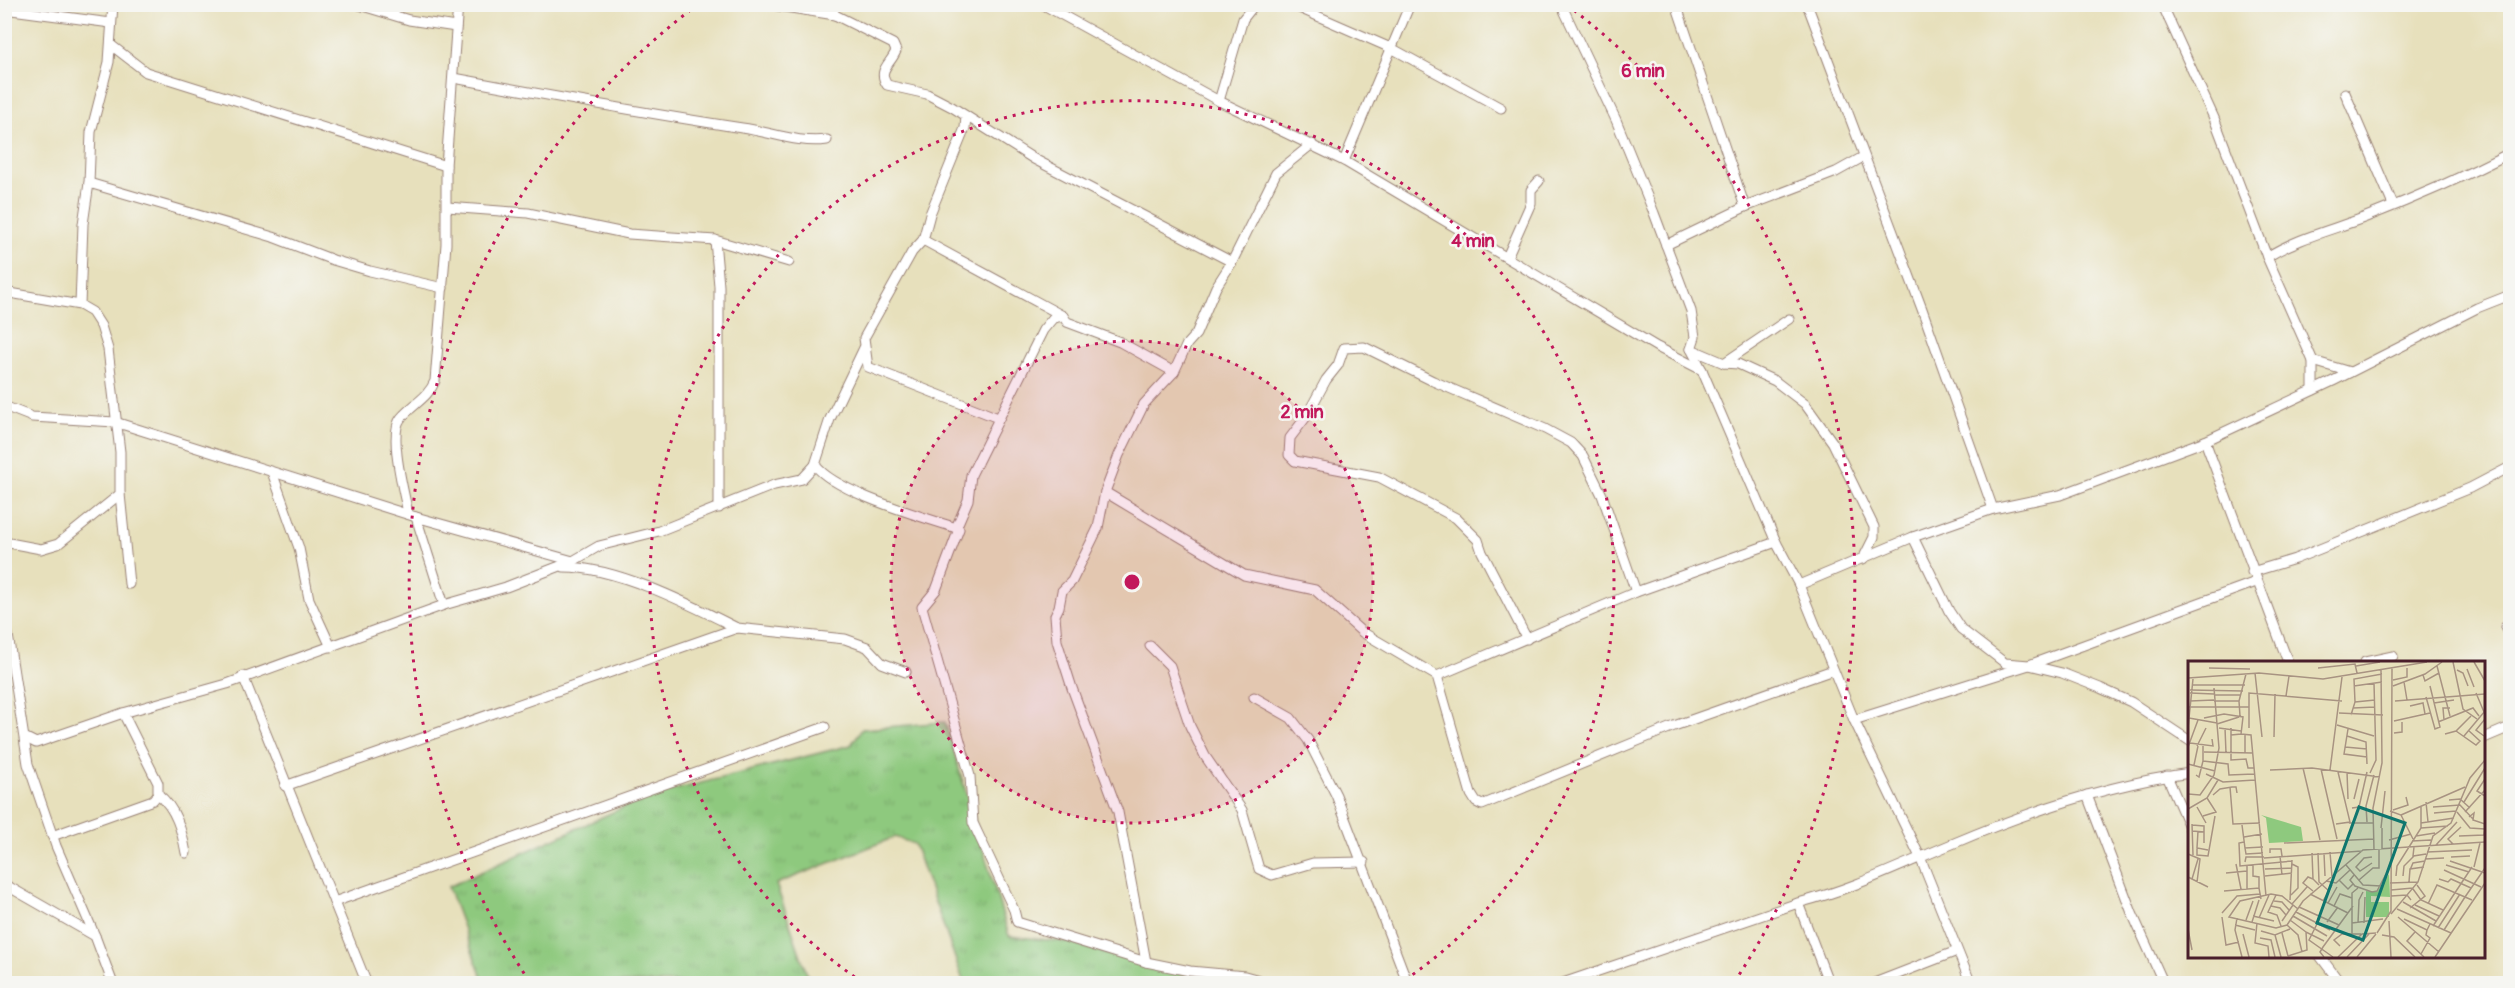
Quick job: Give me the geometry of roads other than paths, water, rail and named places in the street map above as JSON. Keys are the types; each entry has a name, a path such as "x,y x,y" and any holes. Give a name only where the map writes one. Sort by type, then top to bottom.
{"street":[{"path":"80,305 83,224 89,183 91,132 109,62 112,4"},
{"path":"356,4 409,20 456,27"},
{"path":"444,604 400,477 396,429 399,420 431,391 435,381 443,288 447,207 446,166 458,4"},
{"path":"766,4 835,15 893,44 896,51 882,72 887,85 927,94 1034,159 1232,262"},
{"path":"830,4 835,15"},
{"path":"1042,4 1219,101 1344,161 1657,347 1702,370"},
{"path":"1219,101 1243,19 1255,4"},
{"path":"1290,4 1393,49 1501,108"},
{"path":"1344,161 1410,4"},
{"path":"1561,4 1616,120 1691,311 1695,337 1691,349 1776,542 1799,585 1854,720 1920,857 1971,984"},
{"path":"1676,4 1745,207"},
{"path":"1807,4 1922,309 1993,510"},
{"path":"2162,4 2214,118 2267,257 2313,361 2313,390"},
{"path":"2509,4 2511,17"},
{"path":"4,9 111,23"},
{"path":"111,45 146,72 446,166"},
{"path":"454,78 640,112 761,130 811,142 828,140"},
{"path":"2345,93 2393,205"},
{"path":"966,116 965,128 930,214 924,240 912,252 864,338 864,348 868,367 998,418"},
{"path":"1146,962 1118,812 1057,641 1055,615 1062,591 1072,581 1076,567 1098,528 1106,492 1119,455 1144,404 1174,372 1187,344 1196,334 1216,287 1232,262 1276,173 1312,144"},
{"path":"2267,257 2283,247 2393,205 2511,153"},
{"path":"1666,245 1745,207 1810,183 1863,157"},
{"path":"1507,257 1531,203 1531,190 1539,181"},
{"path":"89,183 273,237 370,271 443,288"},
{"path":"447,207 528,213 629,234 715,240 789,262"},
{"path":"715,240 719,286 719,508"},
{"path":"924,240 1063,316 1067,322 1120,342 1174,372"},
{"path":"4,292 80,305 92,312 106,337 120,452 120,494 129,584"},
{"path":"1799,585 1913,537 1993,510 2060,495 2205,441 2477,308 2511,295"},
{"path":"956,528 968,500 971,475 998,418 1043,330 1053,318 1063,316"},
{"path":"1724,363 1789,319"},
{"path":"1527,639 1478,540 1469,527 1422,498 1379,477 1295,461 1289,455 1290,438 1306,417 1326,380 1338,365 1344,348 1364,346 1433,381 1545,429 1571,443 1583,456 1602,495 1636,592"},
{"path":"26,738 36,743 123,713 227,684 243,676 331,647 444,604 506,587 573,561 599,546 659,531 774,485 802,479 815,465 830,419 864,348"},
{"path":"1691,349 1724,363 1738,364 1775,381 1805,404 1833,443 1874,527 1874,537 1863,559"},
{"path":"2313,361 2350,372"},
{"path":"4,406 32,417 115,422 412,515 573,561"},
{"path":"2205,441 2287,661"},
{"path":"815,465 822,474 855,492 959,529 936,590 922,607 969,776 974,823 1014,910 1017,922 1146,962 1190,971 1245,976 1274,984"},
{"path":"1854,720 2030,665 2254,577 2470,488 2511,467"},
{"path":"272,472 299,548 309,599 331,647"},
{"path":"1106,492 1244,575 1315,590 1362,632 1437,676 1471,794 1476,802 1482,805 1674,726 1833,670"},
{"path":"4,542 41,549 58,544 120,494"},
{"path":"1913,537 1949,611 1961,629 2005,663 2030,665 2062,673 2131,702 2188,740"},
{"path":"1437,676 1636,592 1776,542"},
{"path":"559,567 580,567 662,593 736,628 845,639 867,647 882,663 906,672"},
{"path":"4,609 26,738 28,764 52,836 113,984"},
{"path":"285,786 736,628"},
{"path":"1150,646 1170,666 1190,726 1205,756 1242,810 1259,869 1272,875 1313,863 1364,862"},
{"path":"2373,661 2393,656"},
{"path":"243,676 285,786 367,984"},
{"path":"1254,697 1291,718 1308,740 1336,795 1364,862 1404,983"},
{"path":"52,836 153,800 158,794 158,783 123,713"},
{"path":"334,902 825,727"},
{"path":"2485,738 2511,727"},
{"path":"1560,984 1798,903 1838,893 1883,876 1920,857 2040,810 2087,795 2188,773"},
{"path":"2167,776 2188,824"},
{"path":"158,794 170,805 183,831 186,853"},
{"path":"2087,795 2132,913 2164,984"},
{"path":"4,884 95,936"},
{"path":"1798,903 1829,984"},
{"path":"1872,984 1957,951"},
{"path":"2321,958 2341,984"}]}
